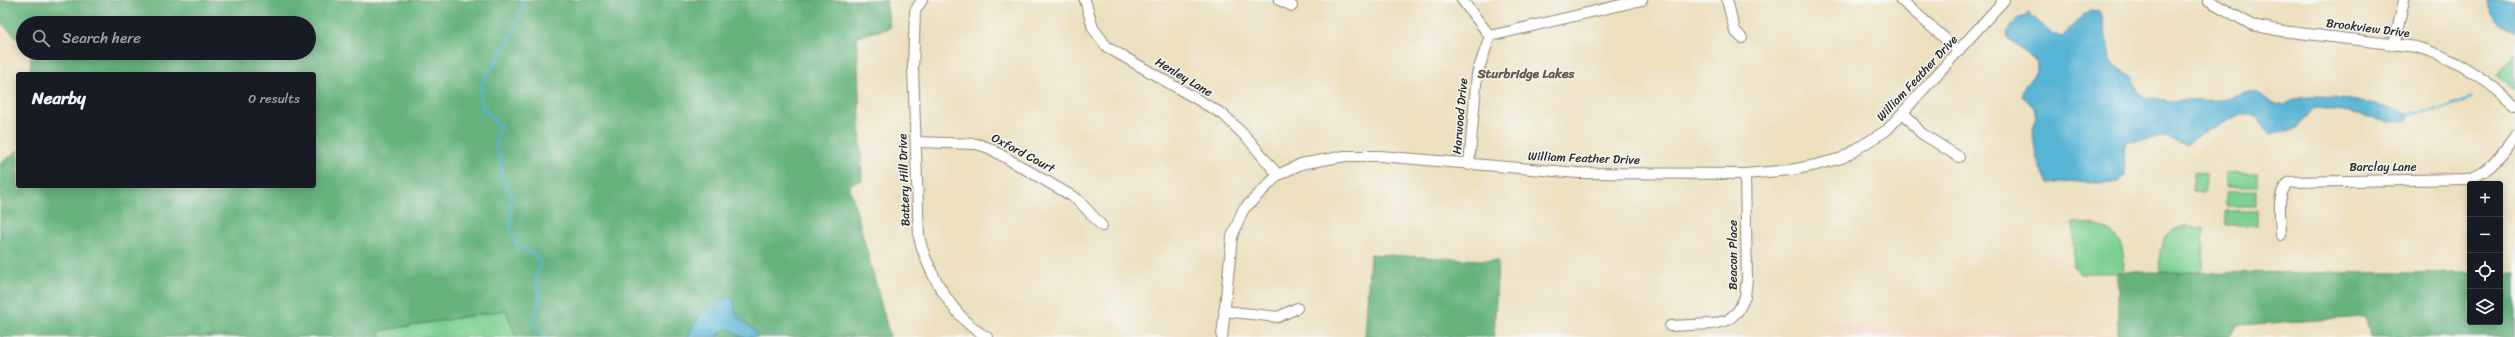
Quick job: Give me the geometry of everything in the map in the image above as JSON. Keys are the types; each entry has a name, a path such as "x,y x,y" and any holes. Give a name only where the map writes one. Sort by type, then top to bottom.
{"street":[{"name":"Battery Hill Drive","path":"922,0 915,11 914,31 919,237 924,256 938,286 956,308 987,337"},
{"name":"Henley Lane","path":"1085,0 1093,28 1107,47 1224,115 1249,140 1278,175"},
{"path":"1279,0 1292,6"},
{"path":"1462,0 1490,36 1642,0"},
{"path":"1727,0 1735,30 1742,38"},
{"path":"1900,0 1959,51"},
{"name":"William Feather Drive","path":"1222,337 1232,237 1240,216 1243,210 1278,175 1301,164 1345,156 1380,156 1469,165 1578,173 1745,174 1791,170 1842,158 1887,130 1904,113 2004,0"},
{"name":"Brookview Drive","path":"2208,0 2252,25 2282,31 2394,45 2437,53 2459,63 2515,105"},
{"path":"2394,45 2404,0"},
{"name":"Harwood Drive","path":"1469,165 1476,74 1490,36"},
{"path":"1904,113 1921,133 1959,157"},
{"name":"Barclay Lane","path":"2281,234 2281,195 2285,186 2290,182 2467,179 2484,173 2490,168 2515,136"},
{"name":"Oxford Court","path":"916,142 977,144 989,148 1077,199 1102,226"},
{"name":"Beacon Place","path":"1670,326 1713,324 1728,320 1738,312 1745,297 1747,279 1745,174"},
{"path":"1224,311 1278,316 1297,308"}],"shaded area":[{"path":"1830,323 2178,337 1829,337"}],"green space":[{"path":"0,0 886,0 890,28 857,36 862,180 849,184 890,337 516,337 506,310 378,331 382,337 0,337 0,164 16,152 16,188 316,188 316,72 30,72 31,60 316,60 316,16 16,16 16,37 0,22"},
{"path":"2515,54 2515,88 2514,89 2498,76"},
{"path":"2194,172 2207,174 2204,193 2192,192"},
{"path":"2226,173 2257,173 2257,187 2226,187"},
{"path":"2256,191 2256,206 2226,206 2226,192"},
{"path":"2226,211 2257,211 2257,225 2226,225"},
{"path":"2073,223 2096,225 2106,229 2119,240 2124,260 2123,273 2079,273 2074,267"},
{"path":"2183,227 2204,228 2203,268 2198,273 2160,274 2162,244 2169,233 2175,229"},
{"path":"1370,254 1498,261 1494,337 1365,337"},
{"path":"2118,272 2467,273 2467,325 2503,325 2503,273 2515,273 2515,337 2370,337 2366,317 2238,325 2229,337 2118,337"},
{"path":"506,310 516,337 382,337 378,331"}],"water":[{"path":"2487,0 2515,0 2515,32 2492,16 2489,11"},
{"path":"2091,10 2098,11 2102,16 2110,57 2115,66 2132,77 2139,93 2144,97 2171,101 2222,100 2252,91 2276,104 2284,104 2304,97 2332,98 2385,107 2408,115 2409,118 2406,121 2389,121 2349,112 2317,108 2311,110 2296,129 2270,135 2265,131 2257,117 2251,114 2242,114 2200,134 2187,145 2165,137 2127,142 2124,149 2125,176 2119,182 2104,184 2085,181 2048,184 2036,156 2032,129 2036,117 2034,108 2022,95 2025,86 2036,72 2037,62 2008,38 2007,33 2017,19 2029,13 2051,33 2062,37 2082,16"},
{"path":"730,297 733,299 737,316 755,331 757,337 743,337 731,331 725,330 722,331 718,337 687,337 694,324 709,306 722,299"}],"waterway":[{"path":"523,0 515,30 486,76 480,95 482,105 488,115 500,126 495,147 501,158 501,177 511,196 511,232 518,245 536,256 540,262 536,280 540,293 540,301 533,320 536,328 547,337"},
{"path":"2405,115 2441,109 2471,98"}],"district":[{"name":"Sturbridge Lakes","path":"1526,73"}]}
